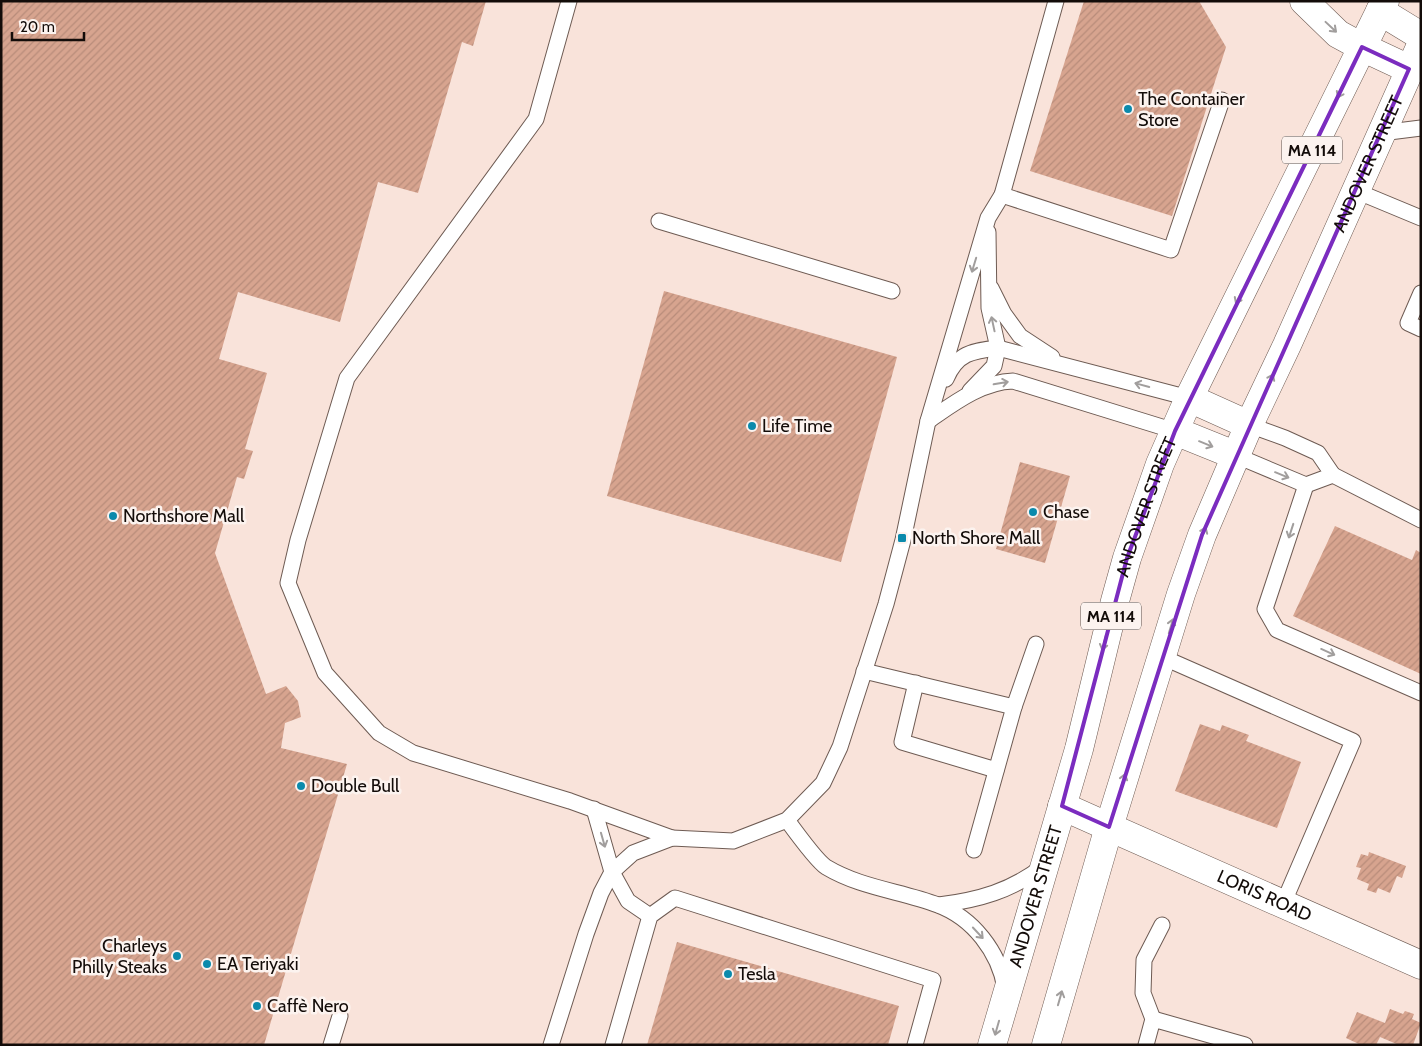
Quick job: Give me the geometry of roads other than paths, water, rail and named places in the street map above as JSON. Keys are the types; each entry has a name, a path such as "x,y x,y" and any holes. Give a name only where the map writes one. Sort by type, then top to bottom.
{"main road":[{"path":"1304,1 1338,34 1362,47 1415,57"},
{"path":"1377,5 1421,36"},
{"name":"ANDOVER STREET","path":"992,1045 1078,749 1112,610 1127,558 1160,464 1189,398 1362,47 1377,5"},
{"name":"ANDOVER STREET","path":"1046,1045 1109,827 1180,594 1202,535 1249,425 1415,57"},
{"path":"1189,398 1249,425"},
{"path":"1175,431 1237,456"},
{"name":"LORIS ROAD","path":"1062,806 1421,965"}],"lane":[{"path":"569,1 536,119 347,378 298,540 288,583 325,673 379,733 413,754 504,780 594,809 672,838 733,841 787,820 823,783 840,747 886,604 903,540 928,422 988,218 1002,195 1056,1"},
{"path":"1002,195 1171,250 1222,100"},
{"path":"1381,133 1421,128"},
{"path":"1356,191 1421,218"},
{"path":"966,396 994,366 998,348 989,308 988,218"},
{"path":"659,221 892,291"},
{"path":"989,284 1004,314 1020,336 1064,365"},
{"path":"1421,293 1408,323 1421,329"},
{"path":"928,422 952,366 972,351 998,348 1189,398"},
{"path":"928,422 966,396 999,382 1013,381 1175,431"},
{"path":"1249,425 1318,453 1333,475 1421,520"},
{"path":"1237,456 1306,484 1333,475"},
{"path":"1306,484 1265,609 1277,630 1421,693"},
{"path":"974,850 1014,706 1036,644"},
{"path":"1162,657 1353,741 1283,904"},
{"path":"864,671 1014,706"},
{"path":"916,683 902,742 996,770"},
{"path":"594,809 612,872 628,901 650,916"},
{"path":"787,820 824,866 855,882 939,905 954,912 986,943 998,965 1006,997"},
{"path":"551,1045 586,934 601,893 612,872 633,853 672,838"},
{"path":"939,905 995,893 1014,886 1045,864"},
{"path":"613,1045 650,916 675,898 933,980 915,1045"},
{"path":"1146,1045 1153,1019 1143,993 1144,960 1162,925"},
{"path":"331,1045 340,1016"},
{"path":"1153,1019 1245,1045"}],"place":[{"name":"The Container Store","path":"1128,109"},
{"name":"Life Time","path":"752,426"},
{"name":"Chase","path":"1033,512"},
{"name":"Northshore Mall","path":"113,516"},
{"name":"North Shore Mall","path":"902,538"},
{"name":"Double Bull","path":"301,786"},
{"name":"Charleys Philly Steaks","path":"177,956"},
{"name":"EA Teriyaki","path":"207,964"},
{"name":"Tesla","path":"728,974"},
{"name":"Caffè Nero","path":"257,1006"}]}
